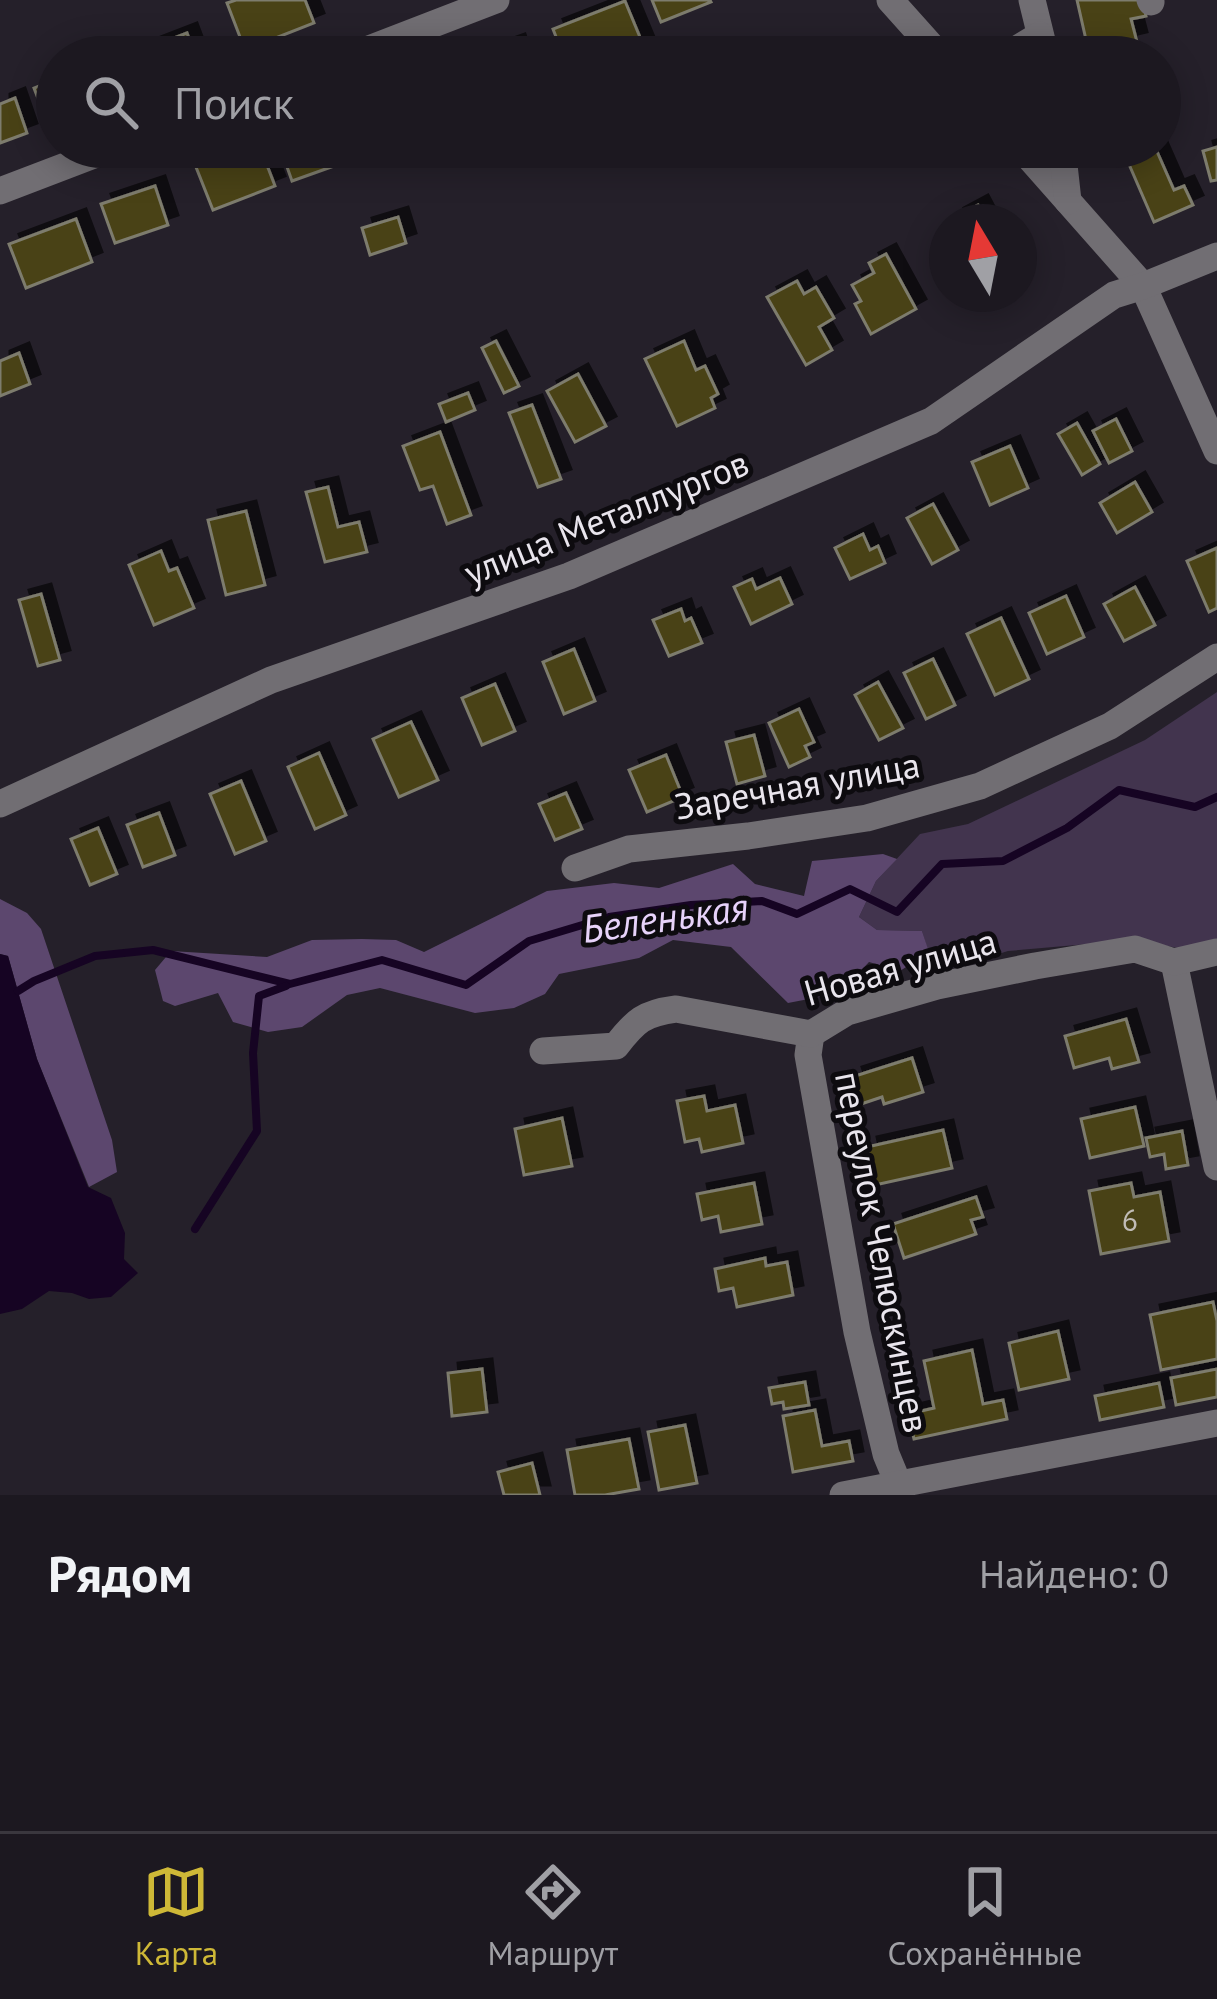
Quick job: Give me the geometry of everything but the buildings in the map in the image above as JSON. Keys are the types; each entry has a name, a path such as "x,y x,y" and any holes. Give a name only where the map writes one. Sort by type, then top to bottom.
{"street":[{"path":"403,36 496,0"},
{"path":"890,0 922,36"},
{"path":"1032,0 1041,36"},
{"path":"0,191 60,168"},
{"path":"1039,168 1143,286 1217,451"},
{"path":"1064,168 1068,201"},
{"name":"улица Металлургов","path":"0,804 271,680 569,576 931,421 1114,295 1213,268"},
{"name":"Заречная улица","path":"575,868 628,849 867,818 980,786 1110,726 1217,657"},
{"name":"Новая улица","path":"543,1051 616,1046 634,1023 655,1012 676,1009 811,1034 847,1012 1015,970 1135,949 1174,962 1217,952"},
{"path":"1174,962 1217,1167"},
{"name":"переулок Челюскинцев","path":"811,1034 808,1055 857,1332 886,1454 898,1483"},
{"path":"843,1495 1217,1423"}],"shaded area":[{"path":"1217,692 1217,942 1178,948 1134,940 1008,951 963,965 933,967 922,931 877,930 859,917 876,881 920,834 968,824 1145,740"},
{"path":"883,854 897,859 876,881 859,917 877,930 922,931 929,952 900,971 869,962 840,993 788,1003 731,947 673,940 639,958 559,974 545,994 514,1008 475,1013 380,988 347,995 302,1027 268,1032 233,1022 218,993 175,1006 163,1001 155,970 171,951 267,957 312,940 396,940 424,952 547,891 614,883 659,888 733,864 755,884 804,896 812,861"},
{"path":"0,899 27,913 41,929 112,1140 117,1172 89,1187 37,1059 8,956 0,954"},
{"path":"0,954 8,956 37,1059 88,1187 111,1198 125,1233 124,1259 138,1273 111,1297 89,1299 49,1291 22,1309 0,1314"}],"waterway":[{"name":"Беленькая","path":"18,991 95,956 153,950 290,984 382,960 466,985 529,941 609,917 762,901 797,914 850,889 897,912 942,864 1003,861 1067,828 1119,790 1195,807 1217,797"},
{"path":"195,1229 257,1131 253,1053 259,996 286,986"}]}
